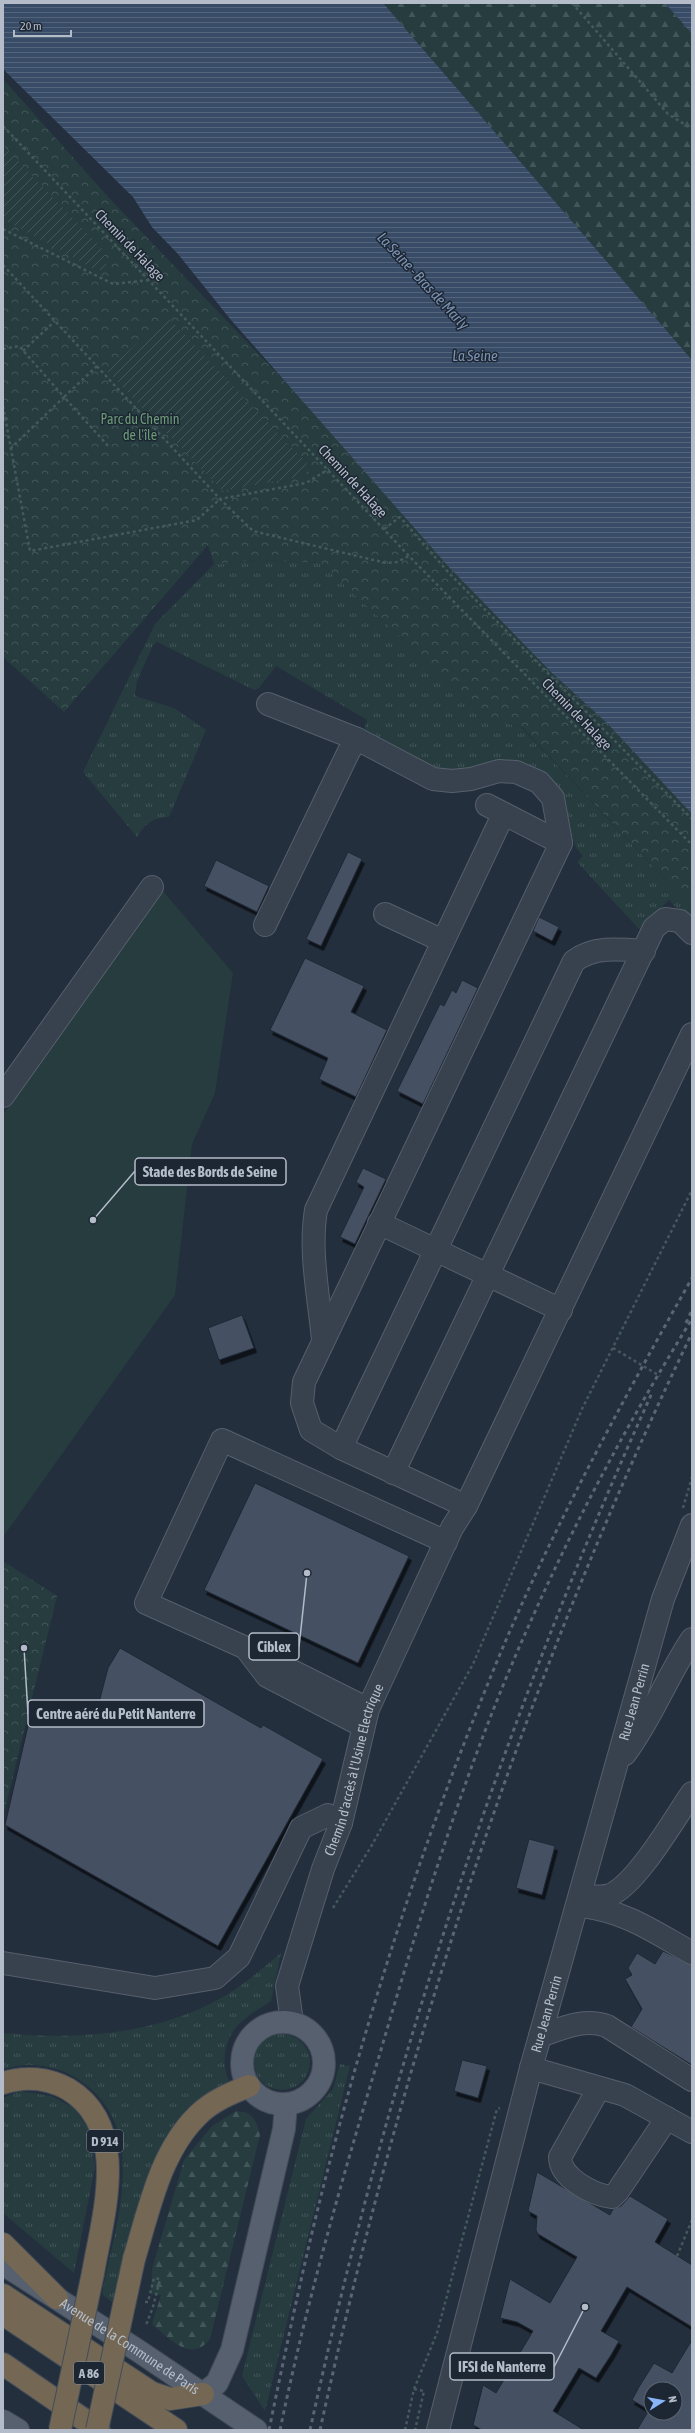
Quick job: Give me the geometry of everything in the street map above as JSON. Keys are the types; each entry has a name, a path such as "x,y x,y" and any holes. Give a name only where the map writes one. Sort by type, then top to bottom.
{"highway":[{"name":"D 914","path":"3,2083 18,2078 48,2081 63,2086 76,2094 89,2107 98,2121 105,2141 108,2167 106,2198 60,2430"},
{"path":"3,2364 98,2430 134,2259 158,2180 184,2132 198,2114 231,2093 249,2086"},
{"path":"3,2244 57,2298"},
{"path":"3,2295 152,2393 170,2399 203,2394"},
{"name":"A 86","path":"3,2314 176,2430"}],"main road":[{"path":"278,2021 292,2022 306,2028 316,2038 323,2051 325,2065 321,2080 313,2092 301,2100 286,2104 265,2100 249,2086 243,2073 242,2059 245,2045 253,2034 264,2025 278,2021"},
{"path":"203,2394 217,2383 232,2350 284,2129 286,2104"},
{"name":"Avenue de la Commune de Paris","path":"3,2264 256,2430"},
{"path":"3,2421 18,2430"}],"street":[{"path":"268,704 358,739 433,779 452,781 471,779 499,770 516,772 539,782 553,798 561,843 304,1382 302,1403 311,1430 341,1448 466,1506"},
{"path":"266,926 349,751 358,739"},
{"path":"323,1340 314,1249 313,1228 316,1210 443,941 495,810 561,843"},
{"path":"3,1096 152,887"},
{"path":"385,914 443,941"},
{"path":"393,1473 654,928 665,919 680,921 692,933"},
{"path":"341,1448 574,961 584,953 596,951 622,949 644,951"},
{"name":"Chemin d'accès à l'Usine Electrique","path":"292,2022 287,1986 322,1869 341,1823 366,1717 449,1535 466,1506 692,1034"},
{"path":"379,1223 561,1310"},
{"path":"366,1717 267,1676 246,1648 146,1603 222,1440 449,1535"},
{"name":"Rue Jean Perrin","path":"438,2430 531,2068 663,1599 692,1526"},
{"path":"616,1767 641,1733 679,1657 692,1639"},
{"path":"579,1901 608,1896 620,1890 639,1869 692,1793"},
{"path":"3,1963 155,1988 215,1978 239,1957 301,1828 328,1815 341,1823"},
{"path":"579,1901 626,1916 692,1953"},
{"path":"540,2036 585,2022 596,2022 607,2026 692,2080"},
{"path":"531,2068 625,2095 692,2132"},
{"path":"599,2088 560,2157 560,2166 567,2175 599,2196 612,2197 618,2191 667,2118"}],"path":[{"path":"572,3 668,114 692,129"},
{"name":"Chemin de Halage","path":"3,126 409,556 692,846"},
{"path":"3,229 113,284 150,280"},
{"path":"3,265 220,499 253,531 386,564 397,562 409,556"},
{"path":"23,351 55,321"},
{"path":"3,349 19,346 109,447"},
{"path":"11,448 97,366"},
{"path":"3,406 30,551 197,520 220,499 306,483 328,469"},
{"path":"384,529 400,517 448,572 692,819"},
{"path":"329,1913 338,1902 372,1845 473,1664 582,1408 692,1190"},
{"path":"613,1348 660,1376"},
{"path":"404,2430 414,2389 438,2333 497,2109 524,2097"},
{"path":"677,2256 692,2220"},
{"path":"146,2325 153,2307 160,2279 154,2278 151,2294"},
{"path":"414,2389 424,2391 415,2430"}],"green space":[{"path":"383,3 665,3 692,34 692,360"},
{"name":"Parc du Chemin de l'île","path":"3,79 110,199 692,806 692,908 522,727 487,718 321,563 260,560 214,564 208,545 64,712 3,657"},
{"path":"3,145 105,252 106,267 103,270 94,269 3,219"},
{"path":"167,316 311,468 303,476 223,491 107,371"},
{"path":"260,560 321,563 487,718 521,727 692,908 692,924 669,900 639,929 577,862 583,856 575,844 564,804 548,781 445,771 421,765 362,736 367,720 276,666 259,688 254,690 157,642 153,645 137,681 135,696 174,708 206,730 169,817 150,822 143,828 137,837 83,772 155,624 214,564"},
{"path":"162,890 233,973 215,1093 192,1144 175,1295 3,1537 3,1114"},
{"path":"3,1561 57,1596 3,1817"},
{"path":"281,1953 271,2001 240,2023 231,2035 225,2058 226,2074 229,2081 184,2122 115,2305 102,2294 115,2235 123,2174 121,2145 113,2118 97,2095 71,2075 38,2065 11,2067 3,2070 3,2033 61,2036 90,2035 118,2032 175,2018 202,2008 235,1990"},
{"path":"276,2034 288,2034 298,2038 306,2046 310,2056 310,2068 306,2078 298,2086 288,2090 276,2090 266,2086 258,2078 254,2068 254,2056 258,2046 266,2038"},
{"path":"340,2064 350,2066 265,2411 242,2376 306,2119 333,2089"},
{"path":"19,2091 51,2096 74,2108 91,2131 95,2167 74,2273 3,2213 3,2098"},
{"path":"236,2111 246,2113 253,2117 260,2135 210,2339 203,2346 195,2349 188,2349 180,2346 152,2324 161,2295 151,2294 152,2269 184,2160 212,2126"}],"water":[{"name":"La Seine","path":"3,3 383,3 692,360 692,814 608,724 552,673 448,566 231,320 178,254 152,227 133,197 3,69"},
{"path":"665,3 692,3 692,34"}],"building":[{"path":"348,852 362,859 321,946 306,939"},
{"path":"216,860 269,886 257,912 204,886"},
{"path":"539,917 559,927 552,941 533,931"},
{"path":"305,958 364,986 351,1012 387,1030 356,1097 319,1079 328,1058 270,1030"},
{"path":"462,980 478,988 423,1104 397,1091 440,1004 444,1006 452,990 456,993"},
{"path":"363,1168 386,1179 355,1244 340,1237 364,1187 356,1182"},
{"path":"242,1315 254,1348 219,1360 208,1328"},
{"path":"255,1483 409,1556 358,1663 204,1590"},
{"path":"120,1648 261,1728 263,1725 323,1759 218,1946 5,1825 34,1700 96,1714 108,1668"},
{"path":"529,1839 555,1846 542,1895 516,1888"},
{"path":"663,1951 692,1965 692,2065 631,2027 642,2009 625,1979 632,1975 628,1968 637,1953 655,1964"},
{"path":"462,2060 487,2066 478,2098 454,2091"},
{"path":"537,2172 610,2215 613,2209 621,2206 630,2196 668,2219 655,2242 692,2265 692,2327 627,2287 601,2331 619,2341 611,2355 596,2378 579,2368 553,2411 584,2430 482,2430 473,2425 483,2385 496,2393 533,2331 517,2322 500,2318 510,2279 550,2303 577,2257 538,2234 536,2230 537,2216 528,2211"},
{"path":"692,2340 692,2430 637,2430 643,2420 683,2421 683,2381 643,2381 643,2406 632,2400 639,2387 654,2363 672,2373"}],"railway":[{"path":"269,2430 306,2257 337,2133 375,2000 441,1804 491,1676 560,1523 611,1424 692,1278"},
{"path":"686,1323 692,1310"},
{"path":"280,2430 301,2337 325,2244 394,2005 446,1840 485,1731 529,1625 585,1507 647,1393 692,1319"},
{"path":"320,2430 353,2289 390,2148 430,2009 474,1871 522,1734 575,1598 631,1465 692,1333"},
{"path":"310,2430 341,2297 375,2164 413,2033 454,1902 498,1773 546,1645 597,1518 652,1393"}],"place":[{"name":"Stade des Bords de Seine","path":"93,1220"},
{"name":"Ciblex","path":"307,1573"},
{"name":"Centre aéré du Petit Nanterre","path":"24,1648"},
{"name":"IFSI de Nanterre","path":"585,2307"}],"water label":[{"name":"La Seine - Bras de Marly","path":"423,281"}]}
